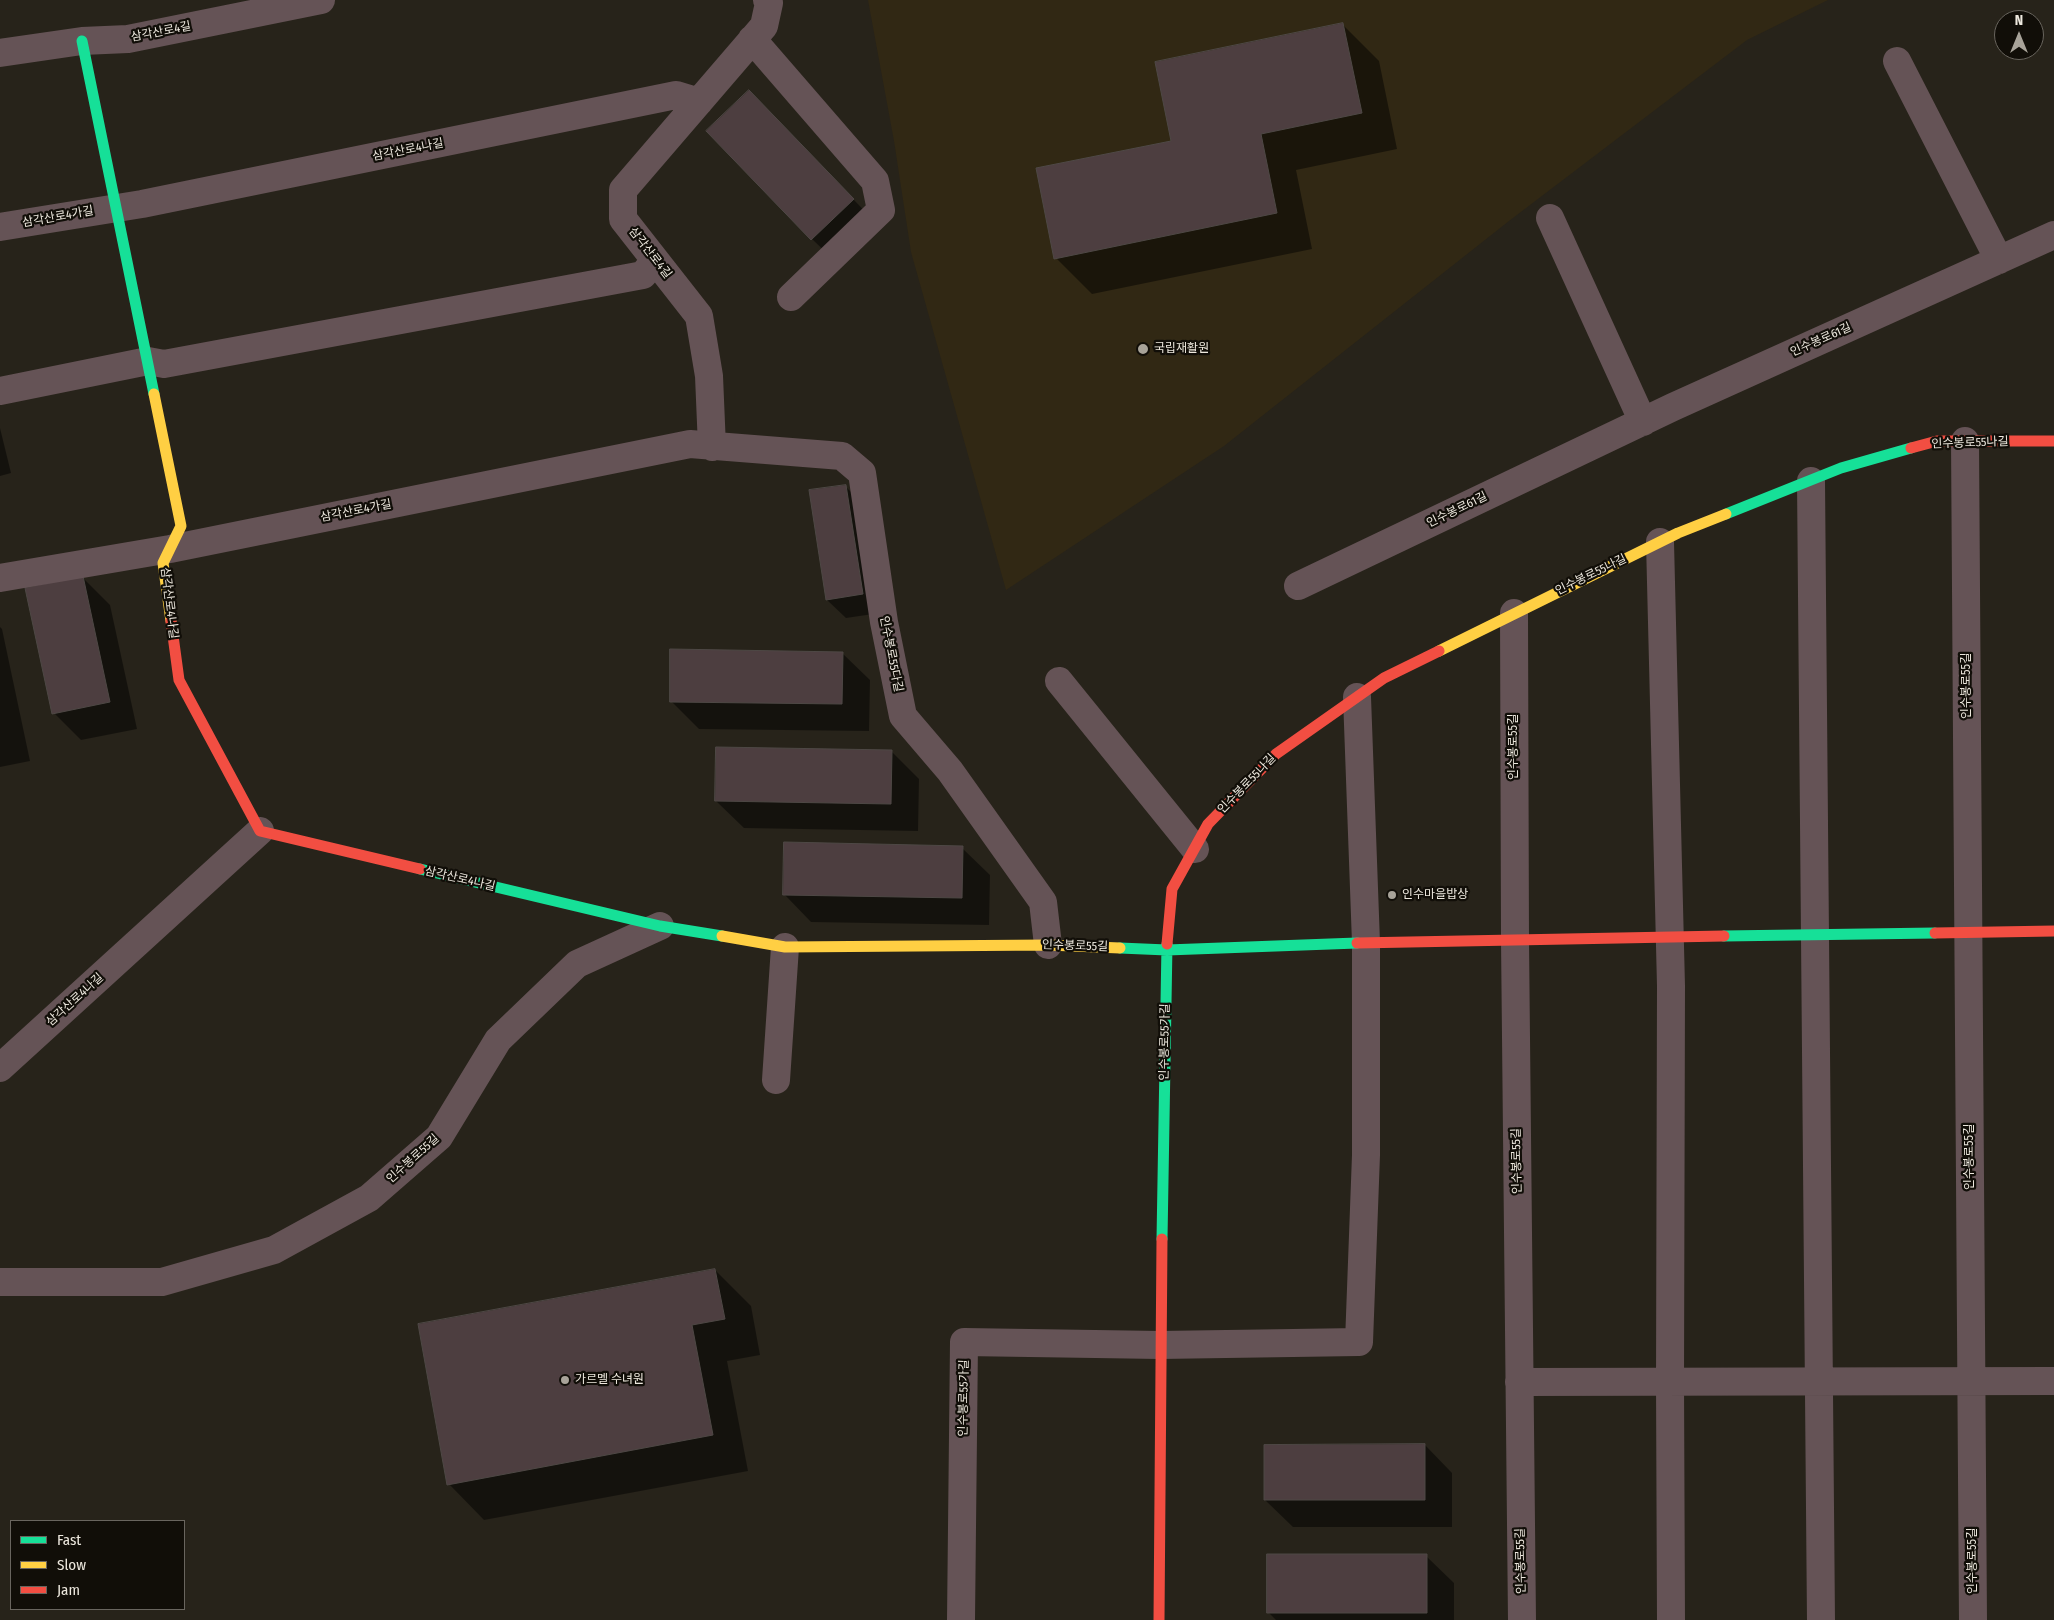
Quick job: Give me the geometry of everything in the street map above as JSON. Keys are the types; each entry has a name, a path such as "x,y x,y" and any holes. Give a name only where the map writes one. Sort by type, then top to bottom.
{"street":[{"name":"삼각산로4길","path":"0,54 82,41 128,40 320,0"},
{"name":"삼각산로4길","path":"712,447 709,376 699,316 623,219 623,190 764,26 769,3 767,0"},
{"path":"752,40 875,181 881,210 791,297"},
{"name":"삼각산로4나길","path":"82,41 181,526 163,563 179,680 260,831 660,926"},
{"path":"1897,61 1999,260"},
{"name":"삼각산로4나길","path":"116,207 142,204 676,96 699,102"},
{"name":"삼각산로4가길","path":"0,228 116,207"},
{"path":"1550,218 1642,422"},
{"name":"인수봉로61길","path":"1298,586 1642,422 2054,235"},
{"path":"0,391 148,361 164,364 643,275 655,260"},
{"name":"인수봉로55나길","path":"1167,950 1172,889 1208,824 1276,754 1384,678 1678,533 1841,468 1937,441 2054,441"},
{"name":"인수봉로55길","path":"1965,441 1973,1620"},
{"name":"삼각산로4가길","path":"0,578 170,549 690,444 712,447"},
{"name":"인수봉로55다길","path":"712,447 842,456 862,473 884,622 903,716 950,771 1043,902 1048,945"},
{"path":"1811,481 1821,1620"},
{"path":"1660,542 1671,1006 1671,1620"},
{"name":"인수봉로55길","path":"1514,614 1515,940 1522,1620"},
{"path":"1059,681 1195,849"},
{"path":"1357,697 1366,943"},
{"name":"삼각산로4나길","path":"0,1068 260,831"},
{"name":"인수봉로55길","path":"0,1282 162,1282 274,1250 369,1198 439,1138 498,1040 577,964 660,926 785,947 1048,945 1167,950 1366,943 2054,931"},
{"name":"인수봉로55가길","path":"961,1620 964,1342 1160,1345 1359,1342 1366,1155 1366,943"},
{"path":"776,1080 785,947"},
{"name":"인수봉로55가길","path":"1159,1620 1160,1345 1167,950"},
{"path":"1519,1382 2054,1381"}],"shaded area":[{"name":"국립재활원","path":"868,0 1828,0 1747,40 1509,221 1224,446 1006,590 911,252 894,141"}],"building":[{"path":"1343,23 1362,113 1261,134 1277,213 1054,259 1036,168 1171,141 1155,62"},
{"path":"749,90 854,199 811,240 706,131"},
{"path":"846,485 863,594 826,600 809,490"},
{"path":"83,576 110,702 52,714 25,588"},
{"path":"670,649 843,652 842,704 670,702"},
{"path":"716,747 892,750 891,804 715,801"},
{"path":"784,842 963,846 962,898 783,895"},
{"name":"가르멜 수녀원","path":"715,1269 725,1319 692,1325 713,1435 447,1485 418,1324"},
{"path":"1425,1444 1425,1500 1264,1500 1264,1445"},
{"path":"1267,1554 1427,1554 1427,1613 1267,1613"}],"traffic: fast":[{"path":"82,41 154,394"},
{"path":"1726,514 1841,468 1911,448"},
{"path":"420,869 660,926 722,936"},
{"path":"1724,936 1935,933"},
{"path":"1120,948 1167,950 1357,943"},
{"path":"1162,1239 1167,944"}],"traffic: slow":[{"path":"154,394 181,526 163,563 171,621"},
{"path":"1439,651 1678,533 1726,514"},
{"path":"722,936 785,947 1048,945 1120,948"}],"traffic: jam":[{"path":"1911,448 1937,441 2054,441"},
{"path":"171,621 179,680 260,831 420,869"},
{"path":"1167,944 1172,889 1208,824 1276,754 1384,678 1439,651"},
{"path":"1935,933 2054,931"},
{"path":"1357,943 1724,936"},
{"path":"1159,1620 1162,1239"}],"place":[{"name":"국립재활원","path":"1143,349"},
{"name":"인수마을밥상","path":"1392,895"},
{"name":"가르멜 수녀원","path":"565,1380"}]}
